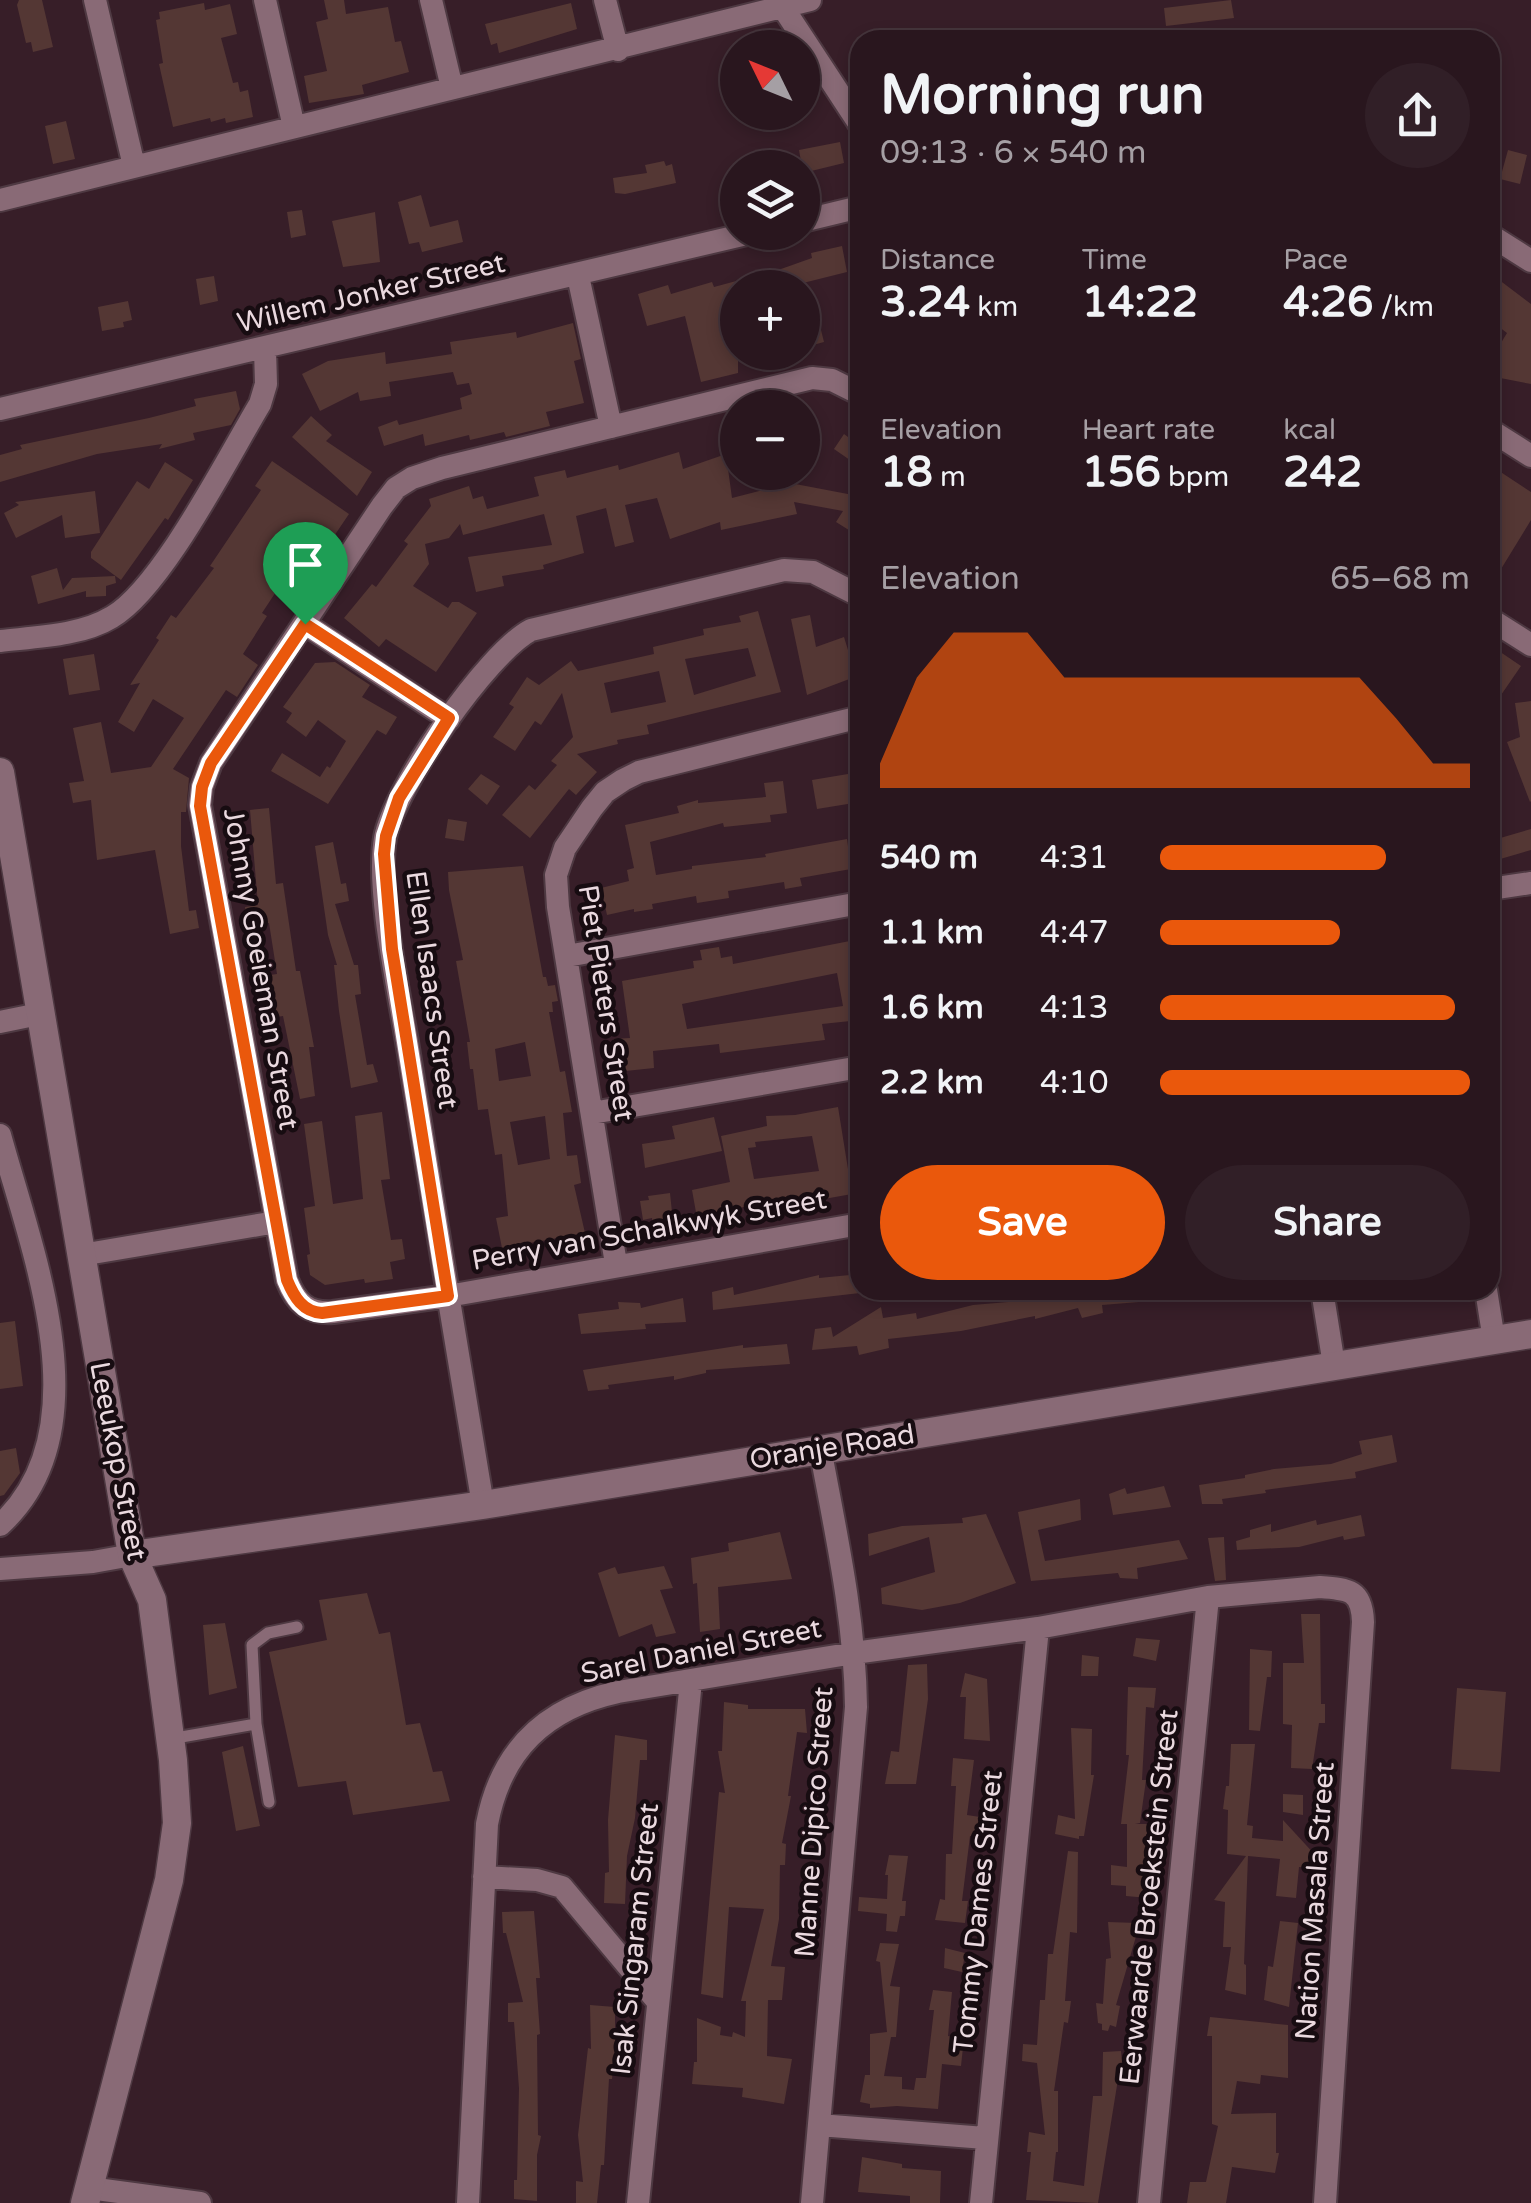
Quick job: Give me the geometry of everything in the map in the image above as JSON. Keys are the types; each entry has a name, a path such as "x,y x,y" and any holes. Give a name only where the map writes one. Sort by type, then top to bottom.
{"street":[{"path":"94,0 134,166"},
{"path":"264,0 294,127"},
{"path":"430,0 452,88"},
{"path":"606,0 618,50"},
{"path":"0,200 618,50 778,3 810,0"},
{"path":"778,3 850,110"},
{"path":"820,216 850,209"},
{"name":"Willem Jonker Street","path":"0,409 720,241"},
{"path":"1500,241 1531,261"},
{"path":"578,276 612,427"},
{"path":"0,641 94,625 112,618 144,588 260,404 266,384 265,348"},
{"name":"Johnny Goeieman Street","path":"448,1296 315,1312 298,1302 290,1289 200,806 211,763 382,506 396,488 412,478 812,378 832,380 850,389"},
{"path":"1500,436 1531,456"},
{"name":"Ellen Isaacs Street","path":"482,1505 392,949 384,854 399,798 449,718 522,634 541,626 784,570 814,572 850,591"},
{"path":"305,624 449,718"},
{"path":"1500,626 1531,646"},
{"name":"Piet Pieters Street","path":"616,1264 558,907 558,861 605,792 639,772 850,719"},
{"name":"Leeukop Street","path":"0,772 132,1555 152,1600 170,1739 176,1823 169,1880 87,2195"},
{"path":"1500,887 1531,883"},
{"path":"567,956 850,905"},
{"path":"0,1022 39,1014"},
{"path":"592,1113 850,1069"},
{"path":"0,1134 43,1295 56,1383 50,1432 34,1478 13,1513 0,1525"},
{"path":"81,1254 276,1222"},
{"name":"Perry van Schalkwyk Street","path":"448,1296 850,1226"},
{"path":"1324,1300 1334,1365"},
{"path":"1488,1300 1494,1340"},
{"name":"Oranje Road","path":"132,1555 482,1505 1531,1334"},
{"name":"Manne Dipico Street","path":"812,2203 853,1754 854,1653 820,1448"},
{"path":"0,1568 93,1562 132,1555"},
{"name":"Sarel Daniel Street","path":"468,2203 487,1824 493,1792 508,1764 528,1739 553,1718 590,1698 854,1653 1038,1628 1208,1597 1320,1587 1362,1594"},
{"path":"1334,2203 1362,1594"},
{"name":"Nation Masala Street","path":"1325,2203 1362,1594"},
{"name":"Eerwaarde Broekstein Street","path":"1150,2203 1208,1597"},
{"name":"Tommy Dames Street","path":"981,2203 1038,1628"},
{"name":"Isak Singaram Street","path":"638,2203 690,1681"},
{"path":"484,1877 537,1880 562,1888 658,2002"},
{"path":"819,2125 985,2138"},
{"path":"87,2195 200,2203"}],"lane":[{"path":"269,1802 256,1724 252,1646 268,1633 297,1627"},
{"path":"170,1739 256,1724"}],"building":[{"path":"19,0 42,0 53,47 33,52 31,42 26,43"},
{"path":"324,0 344,0 346,14 388,7 395,42 401,41 409,72 362,85 364,94 309,103 304,76 327,71 316,22 328,19"},
{"path":"1231,0 1234,18 1166,26 1164,8"},
{"path":"204,3 205,10 230,4 237,34 221,38 233,83 238,82 240,92 248,90 253,117 226,123 225,118 211,122 210,118 173,127 159,64 163,63 156,20 160,19 159,12"},
{"path":"571,3 577,29 499,53 497,43 491,45 485,24"},
{"path":"66,121 75,159 53,164 45,126"},
{"path":"840,142 844,163 820,169 820,150 799,150"},
{"path":"1508,150 1527,155 1520,184 1500,179"},
{"path":"664,161 666,166 672,164 676,183 615,193 613,178 647,173 645,165"},
{"path":"421,195 430,227 458,220 463,242 422,252 419,242 409,244 398,202"},
{"path":"302,210 306,235 291,238 287,212"},
{"path":"375,212 380,262 343,267 332,221"},
{"path":"842,246 847,272 820,279 820,270 777,270 812,258 811,253"},
{"path":"214,276 218,301 200,305 196,279"},
{"path":"1500,281 1531,304 1531,384 1500,378 1500,345 1507,333 1500,328"},
{"path":"712,282 714,287 720,285 720,370 738,373 701,382 685,316 647,326 638,294 668,285 671,294"},
{"path":"128,301 132,320 123,322 124,327 102,331 98,307"},
{"path":"573,323 581,359 574,361 584,403 546,412 550,426 506,437 504,432 470,440 469,435 425,446 423,434 384,446 378,427 462,409 460,398 472,394 469,383 457,385 453,372 389,382 391,396 360,401 358,392 320,411 302,374 328,361 385,352 386,364 452,354 450,342 516,332 517,338"},
{"path":"236,391 240,409 231,425 193,433 195,440 159,449 162,444 97,454 0,482 0,455 22,449 20,445 149,418 196,406 194,399"},
{"path":"311,416 332,435 326,441 372,472 357,496 292,437"},
{"path":"844,434 850,438 850,460 834,449"},
{"path":"679,452 683,469 720,456 720,490 731,490 732,498 763,490 820,489 850,494 850,531 836,522 843,511 794,502 797,514 721,530 720,522 670,539 657,498 625,505 634,542 615,547 606,508 576,516 584,553 543,565 544,569 502,576 504,586 476,592 468,557 552,545 544,514 463,535 460,524 449,538 425,544 429,564 413,586 448,608 452,602 459,602 477,613 436,672 386,639 379,647 344,618 372,584 376,587 408,544 404,541 431,506 429,499 469,486 473,499 483,496 487,509 539,496 534,477 565,470 567,478 618,465 619,470"},
{"path":"272,461 349,514 328,545 334,549 316,577 295,563 262,613 267,616 243,654 258,665 237,697 226,690 173,769 189,778 186,812 181,812 181,846 189,911 196,910 199,928 170,934 155,850 97,860 91,800 73,803 69,783 84,781 73,728 101,722 111,773 151,767 184,718 153,699 134,732 118,722 140,683 130,685 171,615 176,618 214,568 210,566 261,490 255,486"},
{"path":"165,462 193,480 168,520 165,518 121,580 91,558 91,552 137,481 149,489"},
{"path":"1500,472 1531,492 1531,520 1500,571"},
{"path":"95,491 100,533 65,538 62,515 16,538 4,513 19,505 15,502"},
{"path":"57,568 63,590 72,578 115,576 116,583 106,586 106,596 86,597 86,591 38,604 31,576"},
{"path":"758,611 781,692 647,725 649,734 577,754 597,772 576,795 569,789 530,838 502,815 529,785 535,790 557,765 551,761 573,737 562,693 541,725 535,721 515,751 493,737 514,707 509,704 527,677 539,685 571,661 578,671 654,654 653,647 704,635 703,629 741,622 739,616","holes":["748,648 756,676 694,695 685,659","659,671 666,702 611,713 604,683"]},
{"path":"810,615 816,647 844,637 850,649 850,679 807,695 791,619"},
{"path":"1500,652 1521,666 1500,696"},
{"path":"94,654 100,690 69,695 63,659"},
{"path":"335,662 370,685 362,697 397,717 386,735 377,730 328,804 271,771 282,753 320,777 346,741 318,720 306,737 286,722 292,713 283,707 315,663"},
{"path":"1531,701 1530,802 1507,742 1520,737 1515,703"},
{"path":"481,774 500,786 487,805 468,789"},
{"path":"850,774 850,804 817,809 812,780"},
{"path":"783,781 787,813 770,815 771,822 724,827 723,823 650,842 656,875 847,839 850,869 800,878 802,886 785,889 784,882 728,891 729,898 697,903 696,896 652,904 653,909 607,915 601,888 629,881 627,870 634,868 625,825 679,813 677,806 698,800 766,797 764,783"},
{"path":"269,808 276,884 283,883 296,971 300,971 314,1047 309,1047 315,1096 300,1099 283,1016 277,1017 270,975 277,974 269,923 248,926 245,907 258,905 250,810"},
{"path":"448,819 467,822 464,841 445,838"},
{"path":"1531,829 1531,850 1500,859 1500,838"},
{"path":"333,842 341,884 346,883 349,901 335,904 354,965 358,965 361,994 355,995 367,1065 373,1064 378,1082 351,1088 339,1011 337,965 328,935 315,846"},
{"path":"523,866 543,977 548,986 555,985 558,1001 552,1002 553,1012 549,1012 572,1112 563,1113 567,1156 577,1155 581,1183 574,1185 585,1233 502,1248 496,1218 508,1216 502,1154 495,1155 488,1109 478,1110 470,1069 470,1042 456,961 463,960 448,872","holes":["525,1042 531,1076 499,1081 495,1049","545,1116 550,1159 518,1165 510,1122"]},
{"path":"850,941 850,1021 822,1024 825,1040 720,1053 719,1044 653,1051 654,1068 616,1072 613,1039 630,1038 622,981 694,968 693,961 702,960 700,950 719,947 721,958 732,956 733,964","holes":["837,973 843,1006 687,1029 682,1004"]},
{"path":"838,1107 850,1194 824,1199 786,1197 697,1218 692,1190 730,1182 721,1136 767,1126 766,1116","holes":["812,1136 819,1171 754,1179 748,1148 756,1147 755,1142"]},
{"path":"382,1112 390,1179 381,1180 391,1240 402,1239 405,1259 390,1262 393,1279 325,1285 310,1275 307,1255 310,1254 304,1208 315,1206 304,1124 322,1121 333,1204 363,1199 355,1116"},
{"path":"714,1117 722,1151 645,1168 642,1144 675,1139 672,1126"},
{"path":"670,1193 673,1222 653,1227 652,1218 643,1220 640,1201"},
{"path":"850,1275 850,1294 713,1310 712,1292 733,1287 734,1295"},
{"path":"683,1298 686,1322 581,1334 578,1314 619,1309 618,1302 640,1303 641,1308"},
{"path":"1139,1302 1102,1305 1103,1313 1082,1318 1078,1308 1035,1319 888,1339 889,1348 859,1355 857,1346 812,1350 815,1329 831,1327 833,1337 881,1307 883,1318 916,1313 917,1319 973,1305"},
{"path":"15,1321 23,1386 0,1389 0,1323"},
{"path":"787,1344 790,1364 706,1370 674,1380 674,1376 608,1385 609,1389 588,1391 583,1370 743,1345"},
{"path":"1392,1435 1397,1462 1355,1472 1356,1478 1265,1490 1266,1493 1222,1499 1223,1504 1202,1504 1199,1485 1274,1469 1331,1464 1362,1454 1359,1441"},
{"path":"16,1448 20,1473 0,1496 0,1451"},
{"path":"1164,1486 1171,1507 1113,1515 1109,1494 1125,1488 1127,1494"},
{"path":"1080,1499 1081,1520 1038,1530 1045,1561 1179,1540 1188,1559 1137,1568 1138,1579 1120,1578 1118,1573 1031,1581 1018,1512"},
{"path":"986,1514 1016,1583 960,1603 922,1610 882,1604 881,1588 935,1572 929,1537 869,1556 868,1534 902,1526 963,1523 962,1518"},
{"path":"1361,1515 1365,1536 1344,1540 1343,1536 1299,1547 1237,1550 1236,1541 1250,1537 1250,1530 1271,1524 1271,1532 1316,1520 1317,1525"},
{"path":"780,1532 792,1579 718,1587 720,1629 700,1632 691,1558 729,1551 728,1543"},
{"path":"1224,1537 1226,1580 1215,1581 1208,1538"},
{"path":"664,1566 673,1588 660,1590 676,1633 656,1637 652,1624 619,1637 598,1573 615,1567 618,1574"},
{"path":"367,1593 379,1634 390,1632 406,1725 420,1723 433,1772 442,1771 450,1801 353,1815 346,1781 298,1787 269,1652 327,1640 319,1600"},
{"path":"1301,1614 1320,1614 1321,1704 1325,1704 1325,1723 1319,1723 1312,1769 1291,1768 1292,1725 1283,1724 1283,1663 1304,1663"},
{"path":"225,1623 237,1688 209,1695 203,1625"},
{"path":"1136,1638 1160,1640 1156,1661 1133,1656"},
{"path":"1250,1649 1272,1651 1260,1731 1249,1730"},
{"path":"1082,1655 1099,1657 1098,1676 1081,1676"},
{"path":"927,1664 928,1699 916,1784 885,1784 891,1751 899,1752 908,1665"},
{"path":"965,1673 987,1679 990,1741 964,1739 966,1697 960,1697"},
{"path":"1128,1687 1156,1688 1154,1708 1146,1707 1142,1780 1146,1780 1140,1823 1135,1824 1159,1824 1148,1898 1126,1896 1126,1886 1111,1885 1111,1865 1127,1867 1127,1824 1121,1824 1129,1755"},
{"path":"1457,1688 1506,1692 1500,1772 1451,1769"},
{"path":"724,1702 748,1705 748,1709 805,1709 807,1733 797,1732 788,1796 782,1843 786,1844 785,1865 780,1865 779,1919 771,1966 785,1967 782,2000 768,2000 767,2056 792,2059 784,2104 742,2097 743,2088 692,2084 697,2062 697,2018 721,2027 720,2035 732,2037 733,2032 745,2037 746,2001 741,2001 764,1909 729,1907 723,1998 701,1994 719,1792 725,1793 718,1751 722,1751"},
{"path":"1071,1728 1092,1729 1094,1775 1084,1836 1079,1839 1055,1834 1058,1815 1075,1819"},
{"path":"615,1735 647,1740 647,1760 640,1760 627,1856 625,1904 604,1903"},
{"path":"1231,1744 1255,1744 1247,1825 1253,1826 1252,1838 1283,1841 1283,1820 1317,1857 1314,1868 1299,1867 1296,1898 1276,1896 1280,1859 1248,1856 1246,1995 1225,1990 1231,1947 1223,1947 1225,1902 1214,1900 1246,1856 1227,1854 1228,1810 1223,1809 1229,1786"},
{"path":"243,1746 260,1826 236,1831 222,1752"},
{"path":"953,1758 974,1760 967,1815 980,1817 981,1837 970,1836 962,1901 968,1901 965,1923 935,1920 940,1899 945,1900 946,1854 952,1854 956,1786 951,1786"},
{"path":"1283,1794 1303,1795 1303,1815 1283,1812"},
{"path":"1068,1851 1078,1852 1077,1933 1070,1932 1065,2001 1071,2001 1054,2091 1058,2091 1058,2152 1053,2181 1084,2186 1093,2096 1102,2096 1103,2052 1121,2051 1123,2073 1119,2073 1098,2203 1026,2200 1029,2132 1045,2135 1037,2063 1022,2061 1023,2044 1037,2045 1040,2000 1045,2000 1048,1954 1053,1954"},
{"path":"889,1855 908,1856 902,1901 906,1901 905,1916 900,1916 897,1932 886,1931 887,1914 858,1911 859,1897 887,1899 885,1875"},
{"path":"534,1911 540,1978 536,1978 541,2136 537,2201 514,2199 519,2088 514,2022 508,2022 508,2003 523,2002 503,1933 502,1912"},
{"path":"1280,1921 1298,1923 1289,2007 1264,2000"},
{"path":"1108,1922 1137,1923 1137,1933 1116,2005 1120,2006 1116,2027 1110,2025 1108,2031 1098,2023 1096,2003 1103,2004 1106,1959 1111,1958"},
{"path":"880,1943 899,1944 890,1986 900,1987 896,2037 891,2037 884,2076 902,2077 902,2089 914,2090 916,2078 926,2078 933,1990 952,1992 948,2036 964,2038 961,2066 942,2064 938,2109 870,2108 870,2104 860,2102 865,2075 870,2075 870,2034 887,2032 880,1962 876,1961"},
{"path":"945,1948 965,1953 962,1972 944,1968"},
{"path":"590,2005 615,2007 615,2048 597,2203 576,2203 576,2181 583,2182 578,2135 588,2048 591,2049"},
{"path":"1210,2017 1288,2025 1288,2078 1261,2075 1260,2084 1237,2081 1231,2114 1276,2113 1279,2153 1275,2173 1232,2167 1226,2203 1187,2203 1190,2182 1206,2182 1218,2126 1212,2124 1212,2036 1207,2036"},
{"path":"862,2157 902,2164 902,2168 941,2171 940,2203 910,2203 910,2196 858,2192"}],"route":[{"path":"305,624 449,718 399,798 384,854 392,949 448,1296 322,1313 298,1302 287,1280 200,806 211,763 305,624"}]}
